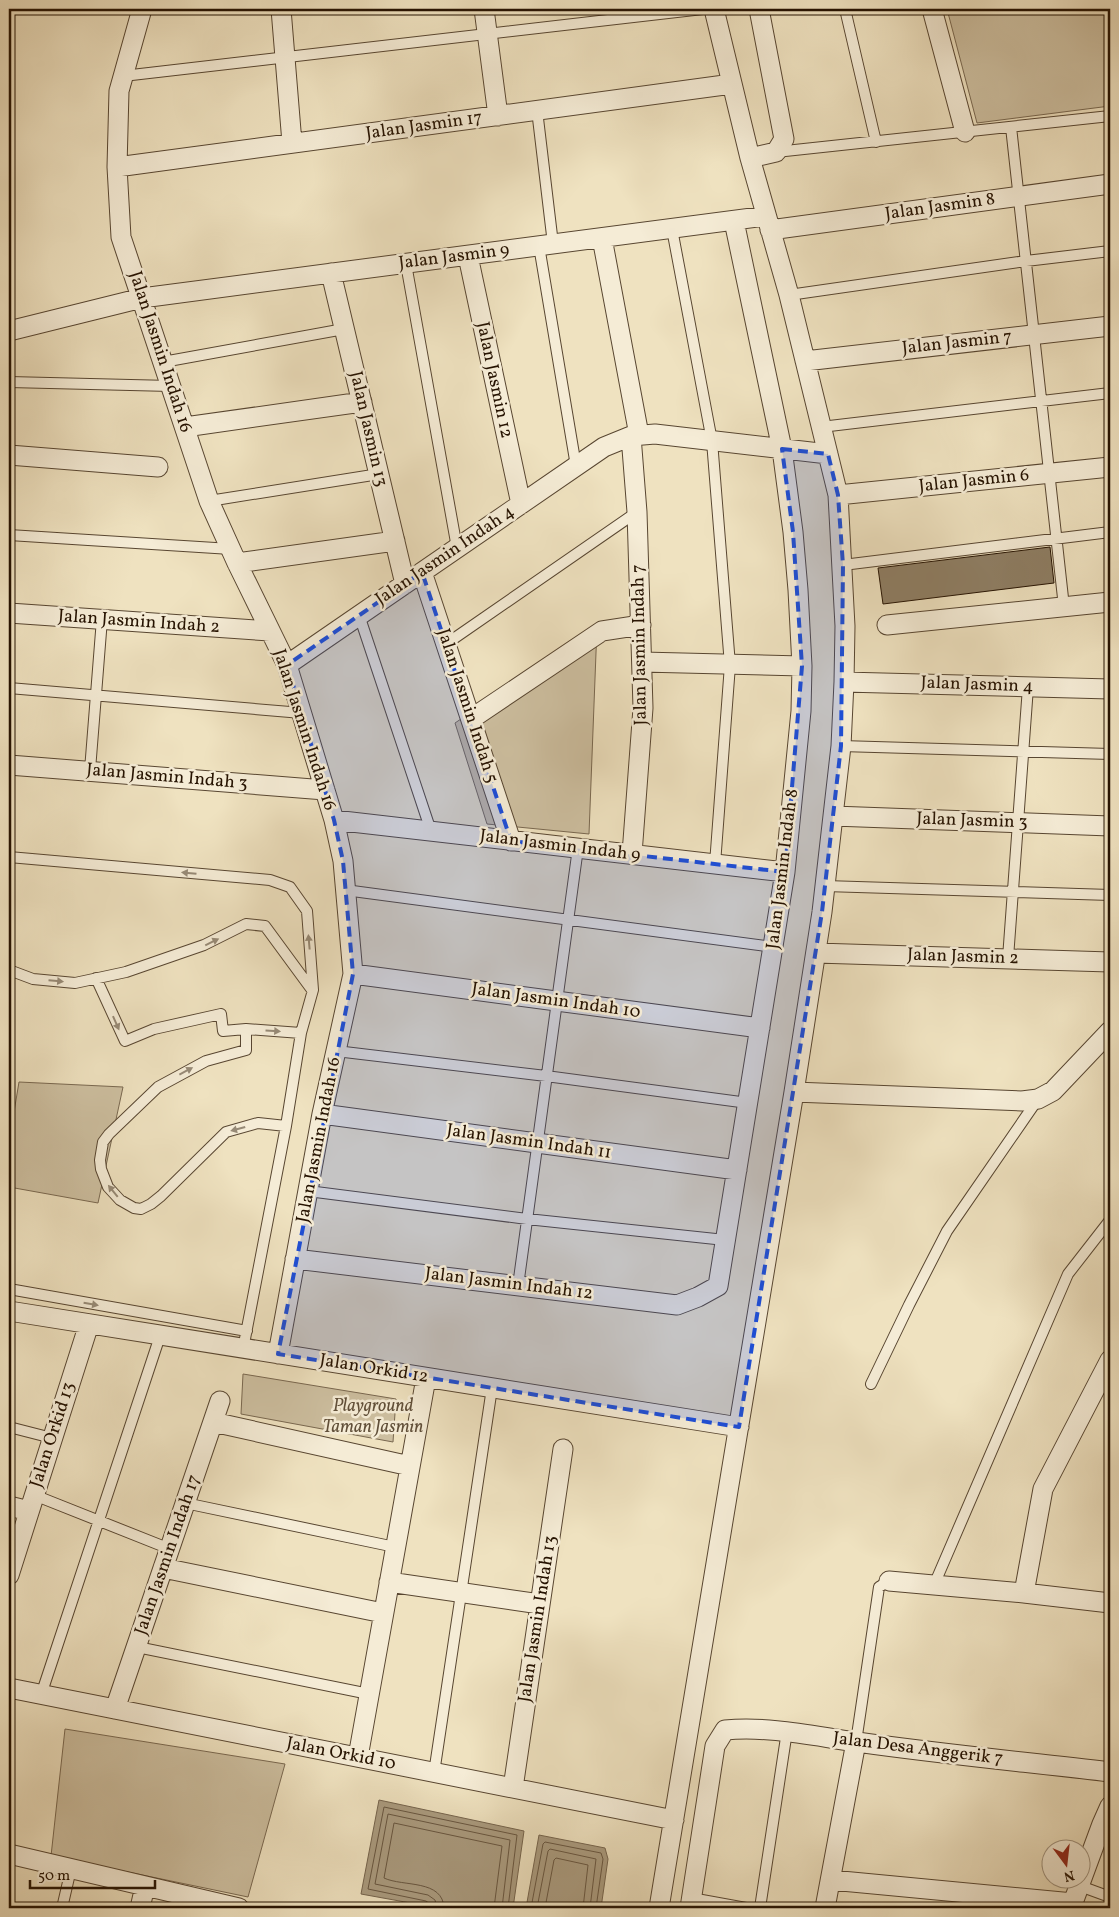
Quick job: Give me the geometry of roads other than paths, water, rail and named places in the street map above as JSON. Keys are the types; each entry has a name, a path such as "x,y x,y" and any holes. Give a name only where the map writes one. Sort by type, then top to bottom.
{"street":[{"name":"Jalan Jasmin Indah 16","path":"142,9 119,92 117,167 121,237 209,501 287,665 334,820 342,861 345,890 353,974 322,1114 278,1354"},
{"path":"281,9 292,143"},
{"path":"484,9 498,116"},
{"path":"660,1908 816,953 841,746 844,682 845,626 838,494 789,295 750,158 714,9"},
{"path":"750,158 776,152 784,138 759,9"},
{"path":"932,9 965,132"},
{"name":"Jalan Jasmin 17","path":"117,167 732,84"},
{"name":"Jalan Jasmin 8","path":"768,223 1019,196 1110,184"},
{"name":"Jalan Jasmin 9","path":"142,298 734,220 768,223"},
{"name":"Jalan Jasmin Indah 8","path":"718,1286 785,872 801,711 802,666 794,532 782,449 734,220"},
{"name":"Jalan Jasmin Indah 7","path":"602,238 635,436 643,708 632,854"},
{"name":"Jalan Jasmin 12","path":"468,256 521,504"},
{"name":"Jalan Jasmin 13","path":"331,274 405,584"},
{"path":"9,331 142,298"},
{"name":"Jalan Jasmin 7","path":"805,360 1110,326"},
{"path":"185,428 362,402"},
{"path":"635,436 655,434 828,454"},
{"name":"Jalan Jasmin Indah 4","path":"287,665 604,447 635,436"},
{"path":"9,455 158,467"},
{"name":"Jalan Jasmin 6","path":"838,494 1110,467"},
{"path":"234,556 395,541"},
{"name":"Jalan Jasmin Indah 5","path":"422,572 511,840"},
{"path":"887,625 1110,602"},
{"name":"Jalan Jasmin Indah 2","path":"9,613 270,631"},
{"path":"471,719 602,631 641,625"},
{"path":"642,662 802,666"},
{"name":"Jalan Jasmin 4","path":"844,682 1110,689"},
{"name":"Jalan Jasmin Indah 3","path":"9,765 326,790"},
{"name":"Jalan Jasmin 3","path":"833,816 1110,826"},
{"name":"Jalan Jasmin Indah 9","path":"334,820 785,872"},
{"name":"Jalan Jasmin 2","path":"816,953 1110,962"},
{"name":"Jalan Jasmin Indah 10","path":"353,974 760,1028"},
{"path":"794,1092 1022,1101 1038,1099 1052,1091 1110,1031"},
{"name":"Jalan Jasmin Indah 11","path":"322,1114 737,1170"},
{"name":"Jalan Jasmin Indah 12","path":"296,1259 677,1305 698,1297 718,1286"},
{"name":"Jalan Orkid 12","path":"9,1312 160,1336 245,1340 278,1354 739,1427"},
{"name":"Jalan Orkid 13","path":"9,1575 89,1324"},
{"path":"1024,1593 1043,1490 1110,1360"},
{"path":"358,1757 426,1378"},
{"name":"Jalan Jasmin Indah 17","path":"115,1709 220,1401"},
{"path":"213,1422 410,1466"},
{"name":"Jalan Jasmin Indah 13","path":"513,1788 563,1449"},
{"path":"9,1506 32,1503"},
{"path":"163,1568 383,1612"},
{"path":"889,1580 1110,1603"},
{"path":"389,1582 540,1604"},
{"name":"Jalan Orkid 10","path":"9,1688 674,1820"},
{"name":"Jalan Desa Anggerik 7","path":"691,1903 715,1746 725,1730 748,1728 787,1731 856,1742 1110,1772"},
{"path":"825,1908 856,1742"},
{"path":"831,1880 1075,1899 1110,1806"},
{"path":"9,1854 145,1886 205,1904 239,1908"},
{"path":"140,1908 145,1886"}],"lane":[{"path":"123,76 702,9"},
{"path":"845,9 876,142"},
{"path":"537,110 546,245 576,466"},
{"path":"776,152 1110,116"},
{"path":"1011,128 1064,607"},
{"path":"672,229 712,441 730,665 715,864"},
{"path":"789,295 1110,251"},
{"path":"406,264 457,548"},
{"path":"163,362 344,329"},
{"path":"9,382 171,386"},
{"path":"821,427 1110,393"},
{"path":"209,501 379,474"},
{"path":"446,644 637,512"},
{"path":"843,565 1110,532"},
{"path":"9,535 234,556"},
{"path":"360,615 431,832"},
{"path":"90,770 102,619"},
{"path":"1008,958 1028,687"},
{"path":"9,688 302,713"},
{"path":"841,746 1110,754"},
{"path":"518,1286 578,848"},
{"path":"9,857 270,880 290,887 307,911 313,990 301,1033 286,1126 245,1340 63,1299 9,1289"},
{"path":"825,886 1110,895"},
{"path":"345,890 773,947"},
{"path":"9,970 33,979 75,983 126,972 204,945 246,924 264,926 313,990"},
{"path":"96,978 125,1041 154,1029 221,1014 223,1031 246,1029 301,1033"},
{"path":"246,1029 246,1050 206,1061 158,1087 109,1134 104,1142 100,1160 101,1169 108,1187 120,1200 134,1208 146,1207 161,1196 226,1132 258,1123 286,1126"},
{"path":"336,1051 748,1103"},
{"path":"871,1384 909,1305 948,1231 1038,1099"},
{"path":"308,1191 725,1240"},
{"path":"934,1585 1068,1274 1110,1220"},
{"path":"36,1316 40,1295"},
{"path":"58,1319 63,1299"},
{"path":"41,1695 160,1336"},
{"path":"434,1773 492,1388"},
{"path":"9,1427 52,1438"},
{"path":"32,1503 99,1521 170,1549"},
{"path":"185,1503 395,1547"},
{"path":"856,1742 879,1587 889,1580"},
{"path":"137,1646 369,1694"},
{"path":"760,1908 787,1731"},
{"path":"62,1908 71,1869"},
{"path":"1075,1899 1110,1898"},
{"path":"691,1903 746,1908"}],"water":[{"path":"379,1800 524,1831 513,1908 438,1908 361,1894"},
{"path":"539,1835 605,1848 608,1859 601,1908 526,1908"}],"park label":[{"name":"Playground Taman Jasmin","path":"373,1416"}]}
